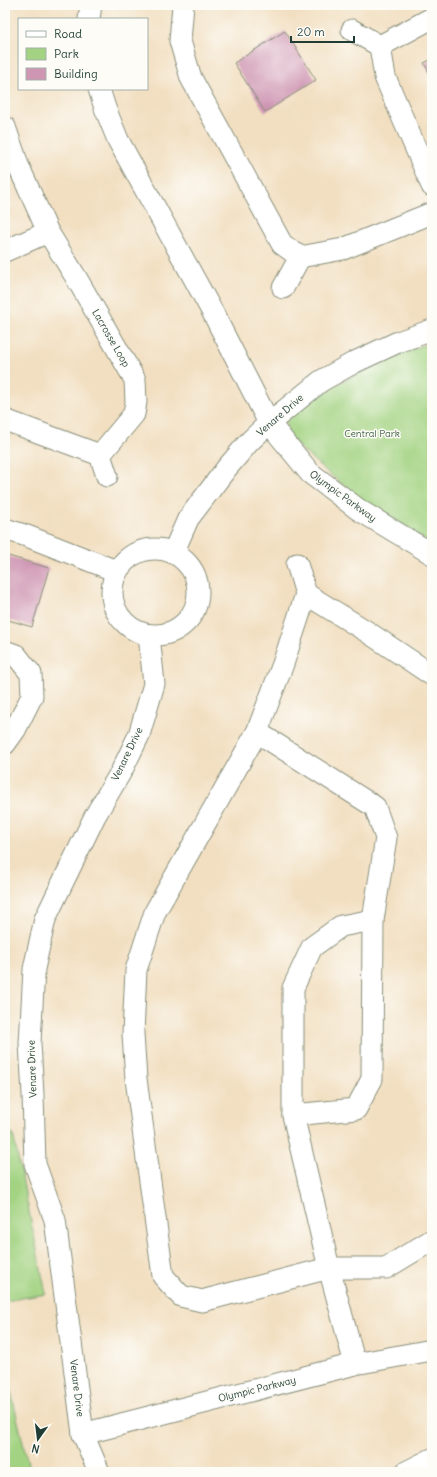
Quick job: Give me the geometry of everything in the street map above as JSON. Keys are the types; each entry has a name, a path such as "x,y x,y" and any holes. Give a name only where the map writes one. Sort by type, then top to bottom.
{"street":[{"path":"89,18 91,5"},
{"path":"182,5 180,42 191,78 282,244 300,257 343,249 432,213"},
{"path":"380,46 432,18"},
{"path":"352,30 380,46"},
{"path":"380,46 385,77 432,186"},
{"name":"Olympic Parkway","path":"99,90 118,140 213,313 268,423 310,474 359,510 432,554"},
{"name":"Lacrosse Loop","path":"5,127 11,167 135,380 136,402 134,414 100,456"},
{"path":"5,251 48,232"},
{"path":"283,288 300,257"},
{"name":"Venare Drive","path":"173,553 188,519 226,469 268,423 321,381 355,362 398,342 432,330"},
{"path":"5,420 100,456 107,476"},
{"path":"5,529 27,536 116,571"},
{"path":"147,549 160,549 173,553 184,560 193,571 198,584 198,597 194,610 187,622 176,630 163,635 149,635 136,631 124,623 116,612 112,598 112,584 116,571 124,561 135,553 147,549"},
{"path":"297,564 306,594 283,664 257,732 155,912 136,970 133,1034 137,1087 163,1276 181,1296 202,1301 329,1268 386,1268 432,1240"},
{"path":"306,594 366,631 432,675"},
{"name":"Venare Drive","path":"99,1472 83,1434 55,1220 35,1164 34,1094 30,1043 34,969 45,919 95,816 122,770 139,735 154,684 149,635"},
{"path":"5,651 16,655 31,674 32,696 5,744"},
{"path":"257,732 375,807 386,838 373,920 372,1079 356,1109 293,1115"},
{"path":"355,1364 329,1268 293,1115 293,988 312,947 341,926 373,920"},
{"name":"Olympic Parkway","path":"83,1434 355,1364 432,1350"},
{"path":"406,1472 432,1459"}],"green space":[{"name":"Central Park","path":"432,342 432,544 362,501 291,440 285,422 323,391 399,354"},
{"path":"13,1134 46,1294 5,1301 5,1136"},
{"path":"5,1367 30,1472 5,1472"}],"building":[{"path":"285,31 316,80 265,112 234,63"},
{"path":"432,59 432,78 424,63"},
{"path":"5,555 49,568 32,627 5,619"}]}
